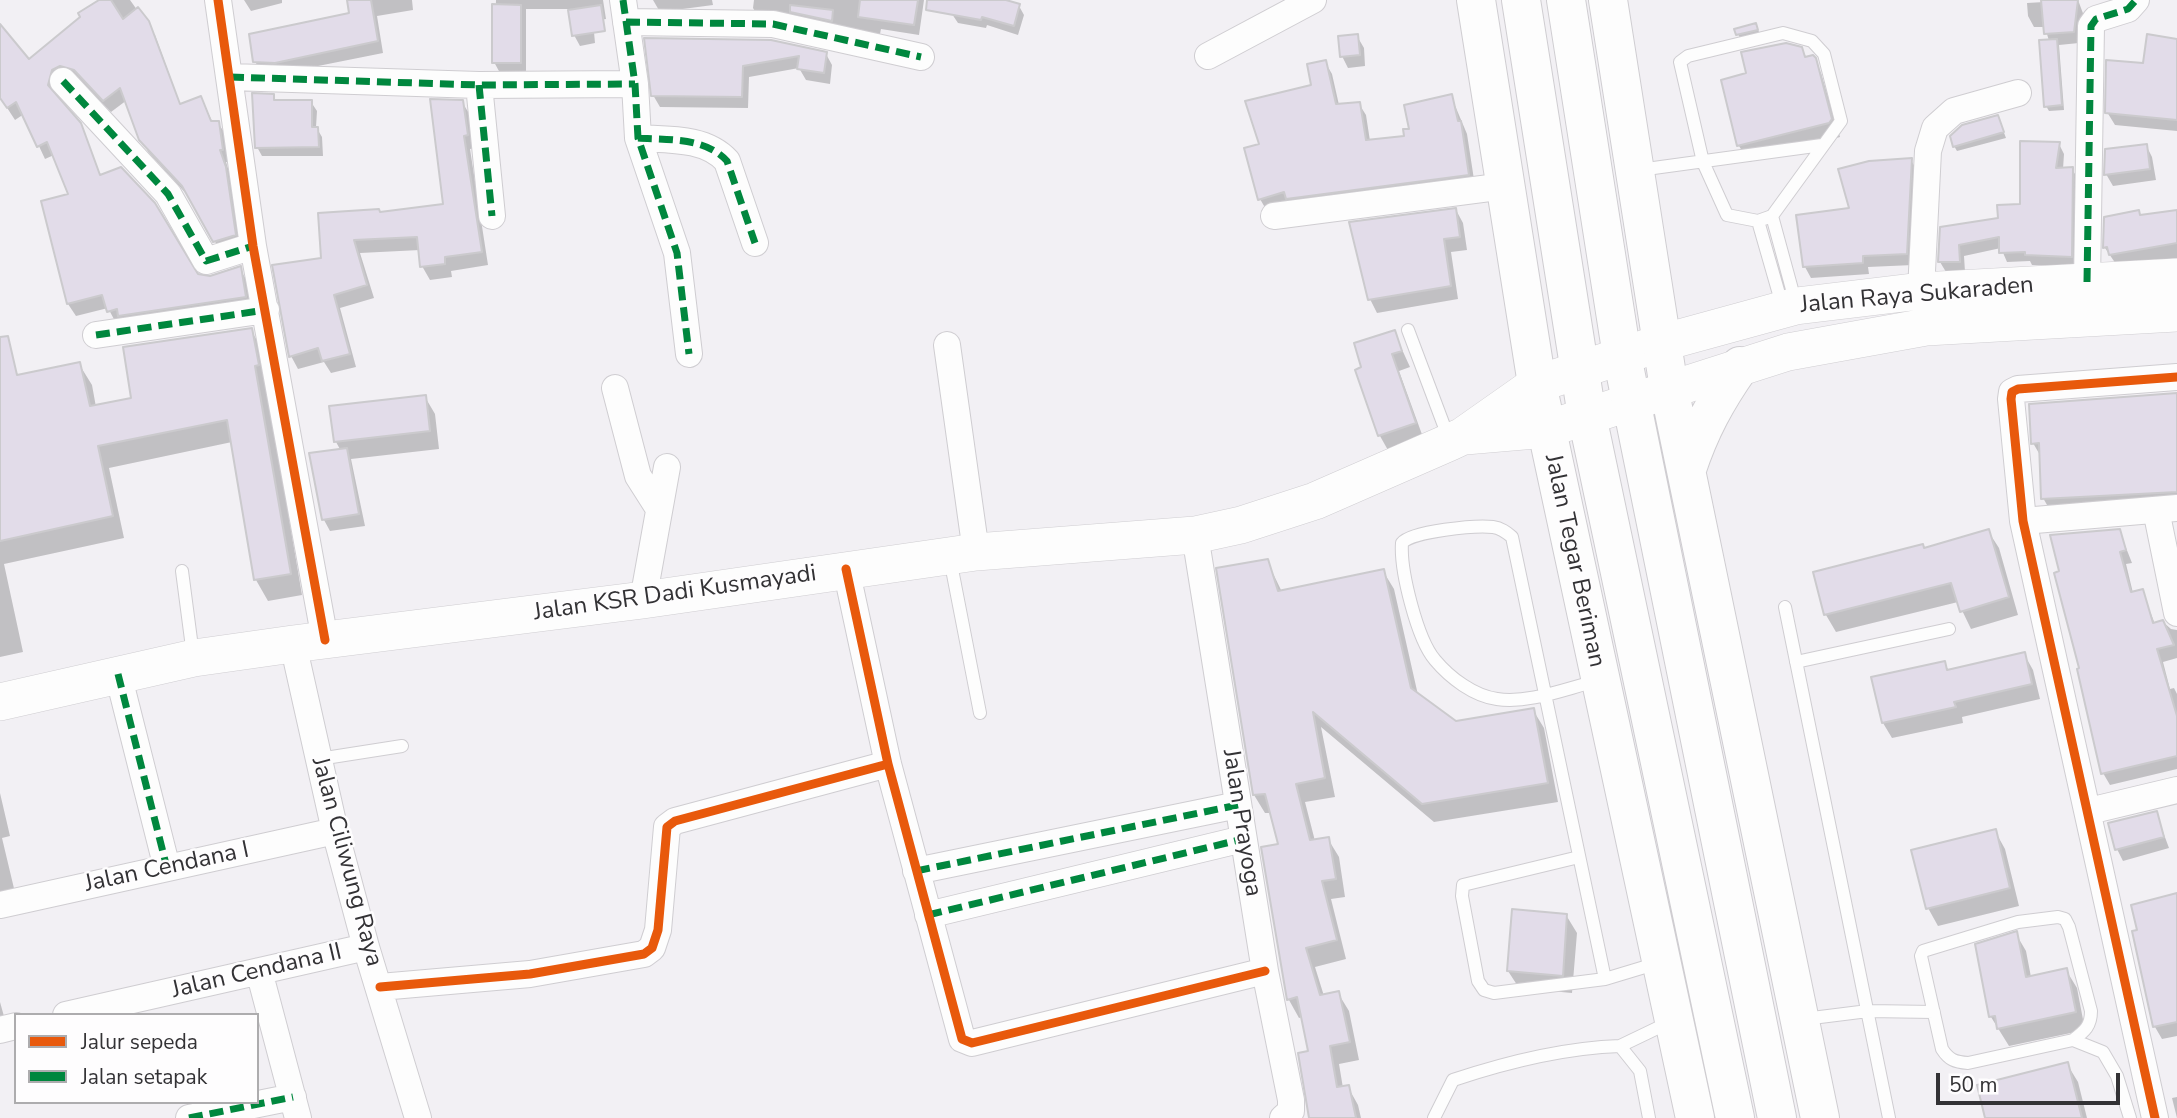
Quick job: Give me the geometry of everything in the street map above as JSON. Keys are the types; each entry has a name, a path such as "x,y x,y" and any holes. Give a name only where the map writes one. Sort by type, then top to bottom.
{"main road":[{"name":"Jalan Tegar Beriman","path":"1476,0 1536,384 1695,1118"},
{"name":"Jalan Tegar Beriman","path":"1521,0 1578,370 1735,1118"},
{"path":"1566,0 1630,401 1777,1118"},
{"path":"1608,0 1669,388 1820,1118"},
{"name":"Jalan Raya Sukaraden","path":"1661,343 1790,308 1920,291 2177,277"},
{"name":"Jalan Raya Sukaraden","path":"1669,388 1788,352 1926,327 2177,313"},
{"name":"Jalan KSR Dadi Kusmayadi","path":"0,702 194,659 309,642 643,600 963,554 1195,535 1241,525 1315,501 1457,439 1536,384 1661,343"},
{"path":"1687,470 1701,428 1715,400 1740,366"},
{"name":"Jalan KSR Dadi Kusmayadi","path":"1457,439 1547,429 1669,388"}],"street":[{"name":"Jalan Ciliwung Raya","path":"218,0 253,246 266,310 309,642 319,759 366,947 418,1118"},
{"path":"1208,56 1313,0"},
{"path":"2087,282 2091,26 2096,19 2127,9 2136,0"},
{"path":"689,354 677,253 638,138 635,84 625,11 773,24 921,57"},
{"path":"230,77 479,85 635,84"},
{"path":"63,82 168,194 206,261 253,246"},
{"path":"479,85 492,216"},
{"path":"1920,291 1928,151 1935,128 1954,111 2018,93"},
{"path":"638,138 684,141 720,154 727,161 755,243"},
{"path":"1275,216 1505,187"},
{"path":"96,335 266,310"},
{"path":"947,345 963,554"},
{"path":"2155,1118 2090,811 2024,521 2012,392 2018,389 2177,376"},
{"path":"614,388 638,476 659,509"},
{"path":"643,600 667,467"},
{"path":"2024,521 2166,509 2177,613"},
{"name":"Jalan Prayoga","path":"1195,535 1265,971 1291,1100 1287,1115"},
{"path":"846,569 888,764 958,1030 968,1044 1265,971"},
{"path":"118,674 167,868"},
{"path":"380,987 530,974 644,954 652,948 658,930 667,827 675,821 888,764"},
{"path":"2090,811 2177,790"},
{"path":"916,871 1238,805"},
{"name":"Jalan Cendana I","path":"0,905 335,831"},
{"path":"928,915 1244,838"},
{"name":"Jalan Cendana II","path":"75,1013 366,947"},
{"path":"189,1118 296,1107 259,971"}],"lane":[{"path":"1783,33 1812,41 1824,54 1841,121 1772,216 1758,221 1727,215 1703,162 1681,62 1688,56 1783,33"},
{"path":"1634,171 1822,145"},
{"path":"1772,216 1790,308"},
{"path":"1758,221 1790,308"},
{"path":"1408,330 1457,439"},
{"path":"1599,680 1543,694 1497,699 1464,687 1435,660 1426,646 1409,593 1401,552 1402,543 1406,538 1481,527 1495,527 1512,537 1543,694 1605,979"},
{"path":"963,554 980,713"},
{"path":"183,571 194,659"},
{"path":"1785,607 1889,1118"},
{"path":"1796,662 1949,629"},
{"path":"319,759 402,746"},
{"path":"1579,857 1463,885 1462,896 1478,981 1484,990 1494,993 1605,979 1662,962"},
{"path":"2058,917 2065,919 2091,1011 2091,1022 2085,1031 2073,1040 1968,1063 1955,1062 1942,1049 1934,1012 1921,956 1926,948 2018,922 2058,917"},
{"path":"1800,1020 1868,1011 1934,1012"},
{"path":"1434,1118 1453,1080 1501,1064 1587,1047 1620,1046 1674,1020"},
{"path":"2073,1040 2103,1052 2117,1076 2130,1118"},
{"path":"1620,1046 1640,1071 1649,1118"}],"building":[{"path":"99,0 111,0 123,19 138,7 149,21 180,104 201,96 211,121 219,121 223,150 220,150 226,167 236,235 213,242 182,186 139,140 120,88 103,101 74,70 60,66 52,70 48,85 81,123 100,175 121,167 155,203 198,274 210,276 241,266 246,297 118,316 117,309 107,312 102,295 67,304 41,201 68,194 47,142 37,147 16,102 7,108 0,98 0,24 29,59 80,17 78,13"},
{"path":"347,0 371,0 378,41 275,63 253,62 249,34 349,13"},
{"path":"860,0 918,0 914,25 858,17"},
{"path":"927,0 1006,0 1020,4 1014,26 982,17 981,20 926,10"},
{"path":"2041,0 2078,0 2074,32 2044,34"},
{"path":"492,4 521,5 521,63 492,63"},
{"path":"601,5 605,31 572,36 568,10"},
{"path":"790,5 833,10 832,21 790,12"},
{"path":"1756,23 1758,30 1736,35 1734,29"},
{"path":"1358,34 1360,55 1340,57 1338,36"},
{"path":"2147,34 2177,39 2177,120 2105,113 2106,60 2143,63"},
{"path":"644,38 771,40 827,52 824,73 797,69 799,56 743,66 742,97 651,96"},
{"path":"2057,39 2062,105 2044,107 2039,40"},
{"path":"1786,43 1802,47 1805,57 1813,55 1816,58 1832,119 1829,123 1737,146 1721,80 1746,73 1741,52"},
{"path":"1326,60 1336,104 1360,102 1366,140 1404,136 1403,129 1409,129 1404,105 1452,94 1458,121 1461,121 1469,175 1286,199 1284,192 1258,200 1244,148 1259,144 1245,101 1311,85 1307,64"},
{"path":"252,93 274,94 274,100 312,100 312,127 318,127 319,147 255,148"},
{"path":"430,99 463,100 468,135 464,136 482,252 445,257 445,264 420,267 417,237 354,240 367,285 334,295 350,354 322,361 318,348 289,357 272,265 321,258 318,213 379,209 380,212 443,204"},
{"path":"1998,115 2004,132 1953,147 1950,136 1962,125"},
{"path":"2020,141 2060,142 2056,168 2073,167 2072,257 2025,255 2025,252 1999,253 1999,237 1959,245 1960,262 1938,262 1940,227 1998,218 1997,205 2020,204"},
{"path":"2147,144 2150,169 2104,175 2105,149"},
{"path":"1912,158 1907,254 1863,256 1863,263 1803,267 1796,215 1849,208 1838,169 1869,161"},
{"path":"1456,208 1460,237 1444,239 1451,286 1368,300 1349,222"},
{"path":"2139,210 2140,215 2177,210 2177,243 2109,255 2107,247 2103,248 2104,217"},
{"path":"252,328 259,365 255,366 291,574 254,580 227,420 98,446 113,516 0,541 0,337 8,336 17,375 80,362 90,406 131,398 123,347"},
{"path":"1395,330 1402,351 1392,354 1416,423 1378,436 1355,370 1361,367 1354,343"},
{"path":"2177,393 2177,492 2041,499 2039,443 2031,444 2029,404"},
{"path":"426,395 430,431 334,442 329,406"},
{"path":"347,448 359,514 322,520 309,453"},
{"path":"1989,529 2009,597 1960,612 1951,583 1824,615 1813,572 1923,544 1924,548"},
{"path":"2120,529 2126,550 2120,552 2131,592 2143,589 2153,623 2163,620 2174,645 2157,649 2177,716 2177,756 2101,774 2077,669 2079,668 2054,573 2059,571 2050,535"},
{"path":"1268,559 1278,591 1384,569 1411,688 1456,721 1534,708 1548,783 1422,804 1313,712 1325,778 1296,784 1310,840 1329,837 1336,879 1322,881 1337,940 1306,948 1320,995 1339,991 1350,1042 1330,1046 1337,1087 1349,1085 1356,1118 1309,1118 1298,1053 1308,1051 1297,997 1287,1000 1261,847 1278,844 1265,794 1253,795 1216,568"},
{"path":"2025,652 2032,684 1954,702 1956,707 1882,723 1871,677 1945,661 1947,670"},
{"path":"2157,811 2164,837 2115,850 2108,823"},
{"path":"1996,829 2010,888 1926,909 1911,850"},
{"path":"2177,893 2177,1022 2153,1027 2132,931 2137,930 2131,905"},
{"path":"1512,909 1567,914 1563,976 1507,971"},
{"path":"2017,931 2026,977 2067,968 2076,1012 1997,1029 1995,1016 1989,1017 1975,944"},
{"path":"2068,1062 2082,1118 1985,1118 1977,1085"}],"marked path":[{"path":"623,0 635,84 638,138 677,253 689,354"},
{"path":"2087,282 2091,26 2096,19 2128,9 2136,0"},
{"path":"626,22 773,24 921,57"},
{"path":"230,77 479,85 635,84"},
{"path":"63,81 168,194 206,261 253,246"},
{"path":"479,85 492,216"},
{"path":"638,138 686,141 708,148 727,161 755,243"},
{"path":"96,335 266,310"},
{"path":"118,674 167,868"},
{"path":"916,871 1238,805"},
{"path":"928,915 1243,839"},
{"path":"259,1104 293,1097"},
{"path":"189,1118 258,1104"}],"cycle path":[{"path":"218,0 253,246 325,640"},
{"path":"2155,1118 2023,521 2011,399 2012,392 2018,389 2177,377"},
{"path":"846,569 888,764 962,1039 972,1043 1265,971"},
{"path":"380,987 530,974 644,954 652,948 658,930 667,827 675,821 888,764"}]}
